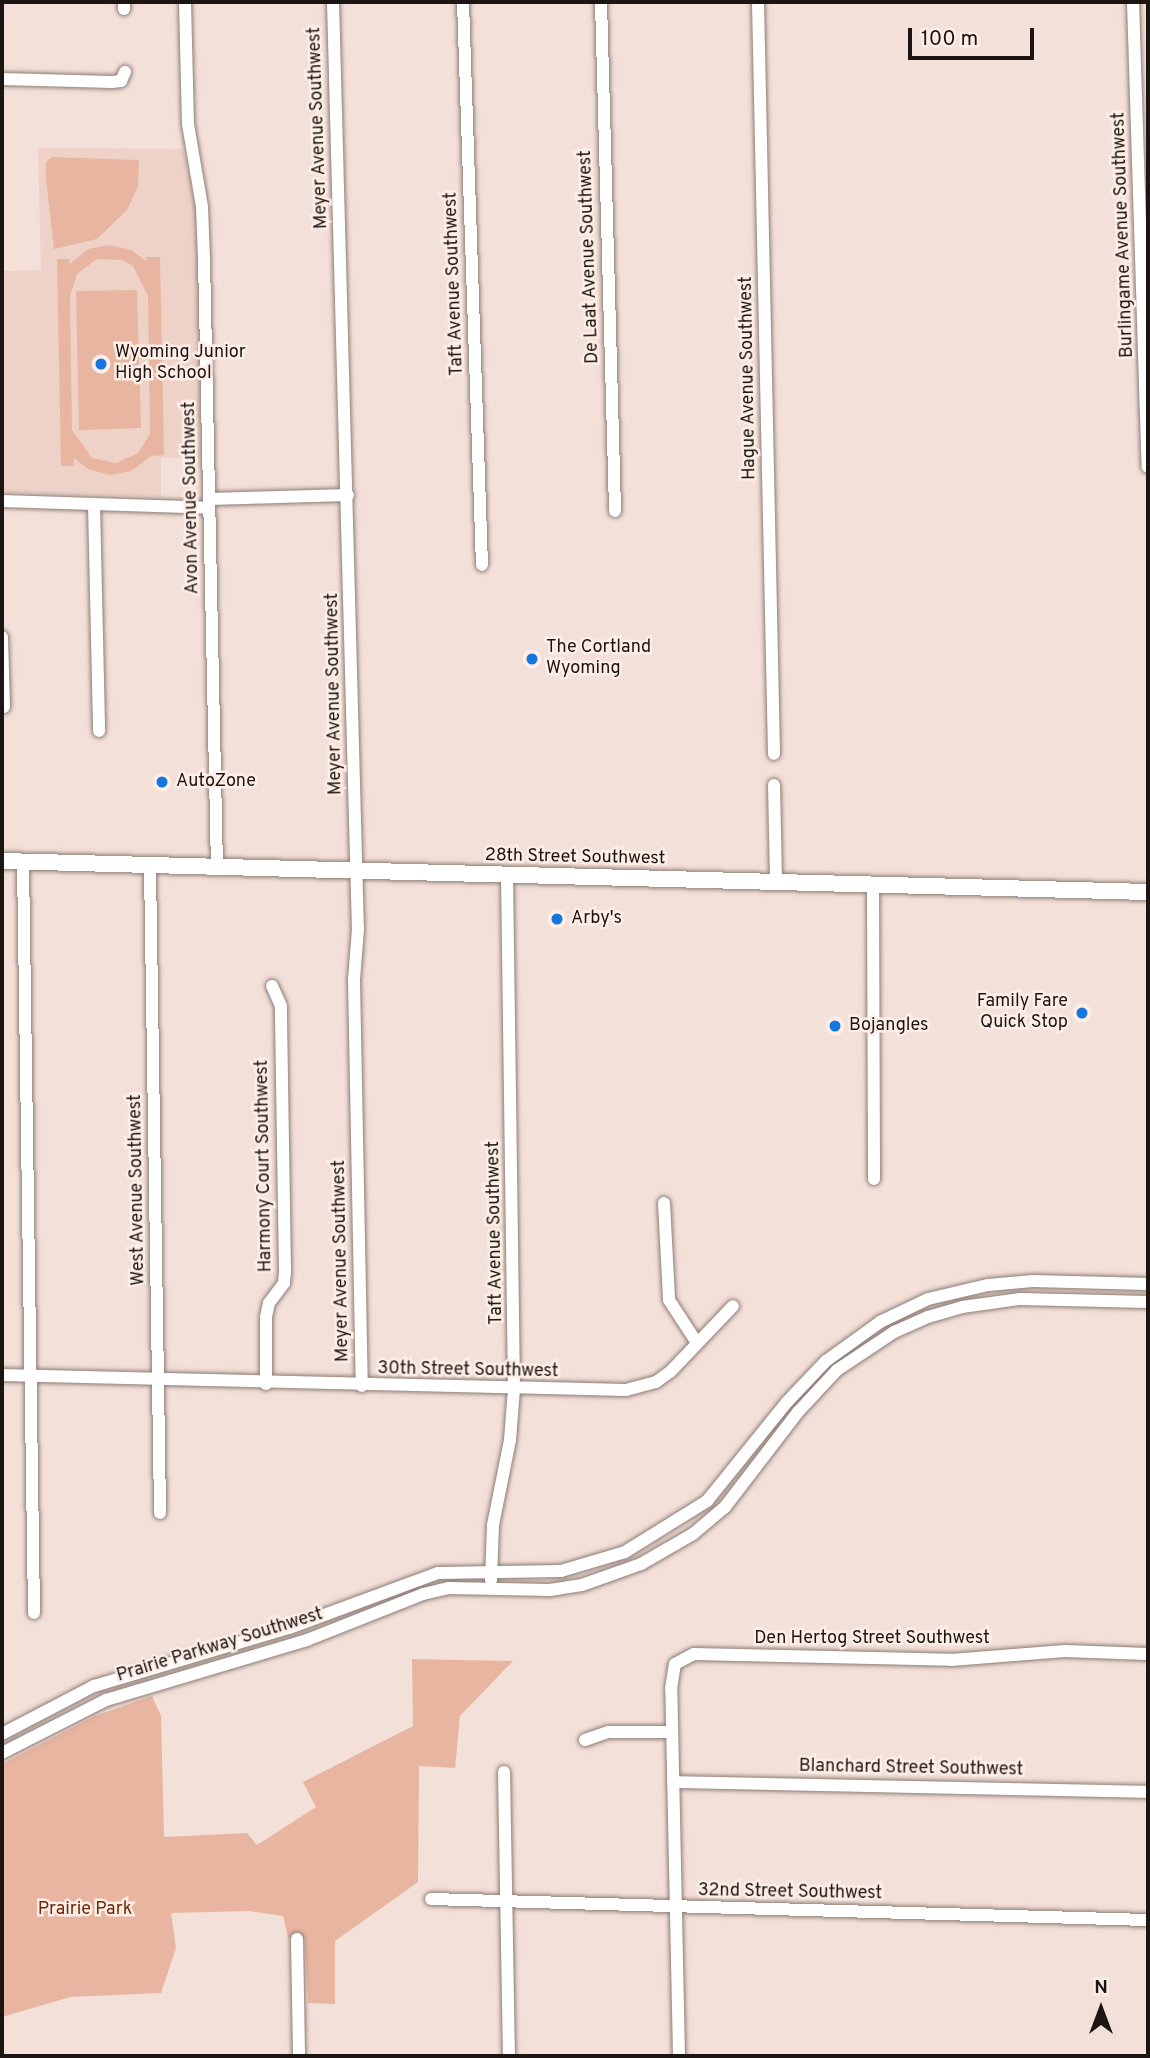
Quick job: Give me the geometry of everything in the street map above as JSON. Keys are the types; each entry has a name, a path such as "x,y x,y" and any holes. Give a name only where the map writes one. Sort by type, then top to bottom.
{"main road":[{"name":"28th Street Southwest","path":"2,861 1148,892"}],"street":[{"name":"Avon Avenue Southwest","path":"185,2 188,124 202,207 216,868"},
{"name":"Meyer Avenue Southwest","path":"333,2 356,872 362,1386"},
{"name":"Taft Avenue Southwest","path":"463,2 481,565"},
{"name":"De Laat Avenue Southwest","path":"601,2 615,510"},
{"name":"Hague Avenue Southwest","path":"758,2 774,754"},
{"name":"Burlingame Avenue Southwest","path":"1133,2 1148,467"},
{"path":"2,79 123,76"},
{"path":"2,501 94,505 209,503 348,495"},
{"path":"94,505 99,731"},
{"path":"2,637 4,707"},
{"path":"774,785 776,883"},
{"path":"23,862 34,1613"},
{"name":"West Avenue Southwest","path":"150,867 160,1513"},
{"name":"Taft Avenue Southwest","path":"491,1588 493,1525 510,1440 514,1389 507,876"},
{"path":"873,884 874,1179"},
{"name":"Harmony Court Southwest","path":"266,1384 265,1317 269,1303 284,1283 285,1271 281,1006 272,986"},
{"path":"664,1203 669,1300 681,1325 697,1343"},
{"name":"Prairie Parkway Southwest","path":"2,1734 94,1686 135,1670 289,1628 438,1573 579,1568 625,1552 666,1531 707,1501 786,1402 825,1361 904,1309 988,1285 1033,1281 1148,1284"},
{"name":"Prairie Parkway Southwest","path":"2,1753 143,1686 307,1640 423,1594 449,1588 582,1585 641,1564 675,1545 725,1507 798,1412 837,1370 894,1332 928,1317 997,1300 1148,1302"},
{"name":"30th Street Southwest","path":"2,1375 362,1386 639,1388 670,1372 733,1306"},
{"path":"666,1531 675,1545"},
{"name":"Den Hertog Street Southwest","path":"672,1732 671,1674 681,1659 694,1654 951,1660 1065,1651 1148,1654"},
{"path":"585,1740 608,1732 672,1732 679,2056"},
{"path":"504,1772 509,2056"},
{"name":"Blanchard Street Southwest","path":"673,1782 1148,1792"},
{"name":"32nd Street Southwest","path":"431,1899 1148,1920"},
{"path":"297,1939 299,2056"}],"shaded area":[{"name":"Wyoming Junior High School","path":"38,148 183,149 197,214 201,458 161,458 161,497 2,492 2,271 41,270"}],"green space":[{"path":"52,157 139,160 138,186 127,210 97,239 54,249 46,178 46,162"},
{"path":"110,245 131,250 146,261 147,257 160,257 164,455 151,456 131,471 109,475 88,469 74,458 73,466 61,466 57,259 69,259 70,264 88,249","holes":["97,259 122,260 133,266 148,296 150,434 138,453 116,463 92,458 72,430 70,296 77,274"]},
{"path":"137,290 141,428 79,430 76,291"},
{"name":"Prairie Park","path":"412,1659 513,1661 460,1716 455,1768 419,1766 418,1882 335,1941 335,2004 308,2003 305,1939 288,1938 283,1916 249,1911 171,1913 176,1948 161,1993 70,1997 2,2017 2,1764 95,1716 152,1696 161,1716 164,1837 247,1833 257,1845 316,1807 303,1782 413,1726"}],"place":[{"name":"Wyoming Junior High School","path":"101,364"},
{"name":"The Cortland Wyoming","path":"532,659"},
{"name":"AutoZone","path":"162,782"},
{"name":"Arby's","path":"557,919"},
{"name":"Family Fare Quick Stop","path":"1082,1013"},
{"name":"Bojangles","path":"835,1026"}]}
